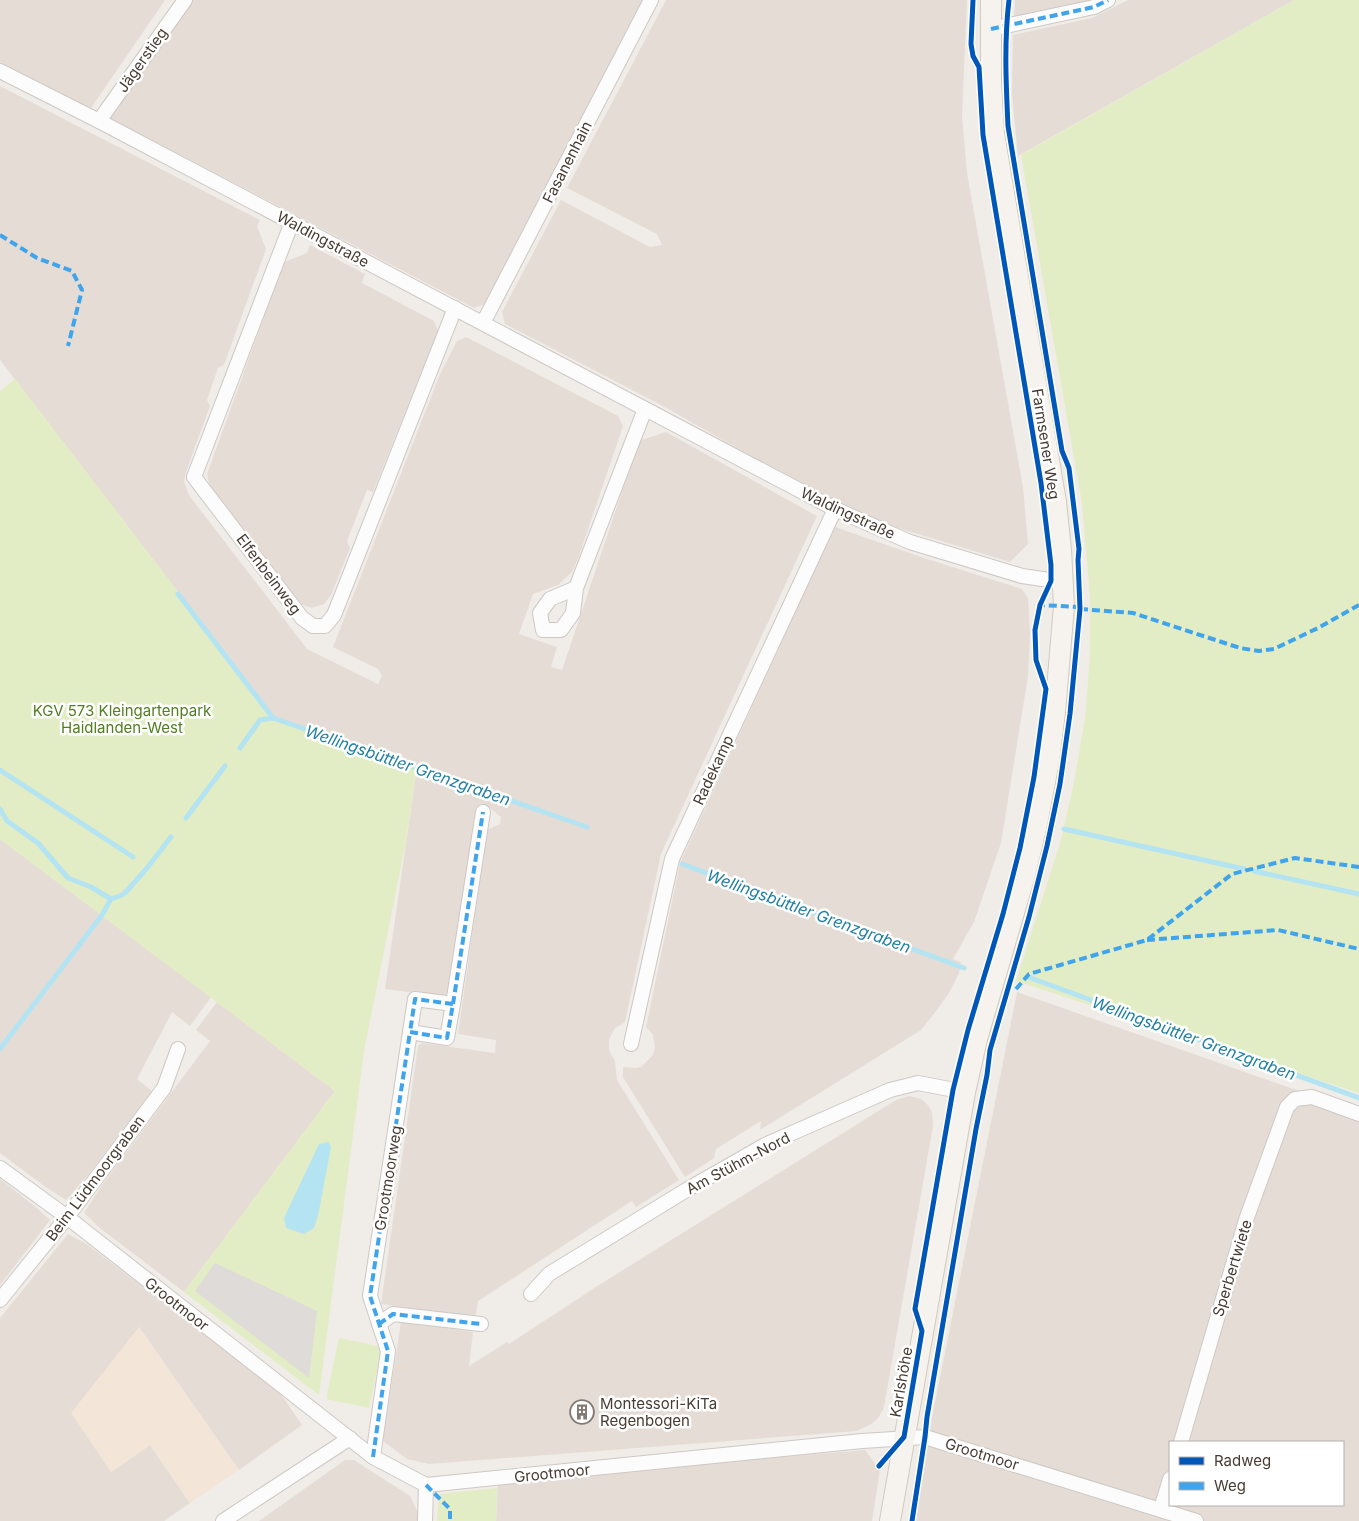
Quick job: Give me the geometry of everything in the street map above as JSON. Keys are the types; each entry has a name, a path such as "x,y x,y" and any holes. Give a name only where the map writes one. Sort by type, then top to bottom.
{"main road":[{"name":"Farmsener Weg","path":"991,0 991,99 995,142 1056,502 1063,582 1062,638 1049,761 1025,875 996,975"},
{"name":"Karlshöhe","path":"890,1521 965,1092 977,1039 996,975"}],"street":[{"name":"Jägerstieg","path":"99,121 185,0"},
{"name":"Fasanenhain","path":"483,323 651,0"},
{"path":"991,29 1094,7 1108,0"},
{"name":"Waldingstraße","path":"0,71 292,222 835,508 919,544 1022,576 1063,582"},
{"name":"Elfenbeinweg","path":"292,222 194,477 302,618 313,626 325,626 334,616 455,308"},
{"path":"576,588 645,409"},
{"name":"Radekamp","path":"631,1044 672,859 835,508"},
{"path":"410,1032 447,1038 483,812"},
{"name":"Grootmoorweg","path":"373,1457 388,1351 370,1296 415,999 453,1004"},
{"name":"Beim Lüdmoorgraben","path":"0,1300 67,1217 164,1088 178,1049"},
{"name":"Am Stühm-Nord","path":"532,1294 549,1274 688,1189 765,1145 890,1090 918,1083 965,1092"},
{"name":"Sperbertwiete","path":"1181,1441 1246,1220 1287,1108 1295,1099 1312,1097 1359,1114"},
{"name":"Grootmoor","path":"0,1168 67,1217 373,1457 426,1486 904,1437 925,1437 1196,1521"},
{"path":"380,1324 392,1314 480,1324"},
{"path":"224,1521 350,1438"},
{"path":"1161,1509 1169,1482"},
{"path":"425,1521 426,1486"}],"shaded area":[{"path":"0,0 165,0 91,108 0,62"},
{"path":"191,0 645,0 485,304 474,308 110,118"},
{"path":"666,0 967,0 962,115 967,173 1023,487 1028,544 1010,562 862,517 661,405 505,324 502,312 561,200 650,247 662,245 657,234 567,188"},
{"path":"1015,0 1091,0 1014,18"},
{"path":"1128,0 1294,0 1018,156 1012,94 1013,35 1092,18"},
{"path":"0,86 260,220 257,226 266,249 224,365 218,368 207,400 210,406 184,481 192,499 307,649 378,684 382,676 378,669 333,647 440,374 457,341 466,337 618,416 623,426 572,572 558,585 533,594 519,634 557,647 551,667 562,670 639,441 666,432 817,516 661,854 625,1022 615,1028 609,1039 609,1050 615,1061 617,1080 679,1180 636,1207 632,1201 478,1301 475,1318 381,1304 418,1046 422,1043 495,1053 496,1040 458,1034 487,830 500,824 501,817 490,808 476,807 449,997 385,989 417,767 274,717 0,360"},
{"path":"310,245 365,274 362,283 434,321 438,331 373,492 367,490 347,541 350,548 331,595 324,604 312,608 300,604 210,487 207,474 284,262 307,253"},
{"path":"835,527 1022,589 1028,598 1030,634 1028,676 1001,843 974,922 953,959 961,962 959,973 949,993 921,1030 760,1130 761,1121 716,1149 714,1158 685,1177 623,1077 623,1067 641,1067 652,1056 655,1049 653,1035 646,1027 680,863"},
{"path":"0,839 211,997 190,1026 172,1012 137,1079 152,1091 88,1175 66,1200 0,1153"},
{"path":"1017,992 1359,1112 1359,1521 915,1521 934,1407"},
{"path":"217,1002 335,1091 184,1292 101,1229 84,1213 102,1185 210,1041 196,1030"},
{"path":"909,1096 921,1099 927,1104 932,1112 933,1126 884,1407 879,1417 873,1423 857,1431 429,1464 407,1459 383,1441 401,1321 473,1332 469,1366 507,1342 509,1344 599,1285 896,1100"},
{"path":"0,1179 50,1220 0,1285"},
{"path":"68,1234 88,1245 278,1390 302,1425 239,1470 139,1327 111,1472 150,1445 190,1503 164,1521 0,1521 0,1318"},
{"path":"215,1263 317,1311 309,1378 195,1291"},
{"path":"139,1327 239,1470 190,1503 150,1445 111,1472 71,1413"},
{"path":"865,1450 880,1470 872,1521 496,1521 498,1480"},
{"path":"345,1460 354,1460 410,1496 418,1513 418,1521 259,1521"}],"green space":[{"path":"1294,0 1359,0 1359,1093 1016,981 1062,837 1085,718 1090,657 1090,597 1082,503 1021,155"},
{"name":"KGV 573 Kleingartenpark Haidlanden-West","path":"15,379 274,717 417,767 405,846 364,1051 319,1395 184,1292 335,1091 0,839 0,391"},
{"path":"339,1338 382,1347 369,1408 326,1399"},
{"path":"497,1488 496,1521 437,1521 439,1494"}],"water":[{"path":"328,1142 331,1147 314,1228 304,1234 286,1228 284,1218 319,1144"}],"waterway":[{"path":"178,594 273,718"},
{"name":"Wellingsbüttler Grenzgraben","path":"240,748 260,720 273,718 587,827"},
{"name":"Wellingsbüttler Grenzgraben","path":"186,818 225,766"},
{"path":"0,770 133,857"},
{"path":"0,809 7,821 38,843 68,878 91,887 111,899"},
{"path":"1064,829 1244,869"},
{"path":"0,1049 102,915 111,899 126,892 171,837"},
{"name":"Wellingsbüttler Grenzgraben","path":"682,864 964,968"},
{"path":"1254,871 1359,894"},
{"name":"Wellingsbüttler Grenzgraben","path":"1028,977 1359,1098"}],"marked path":[{"path":"991,29 1094,7 1108,0"},
{"path":"0,235 37,258 72,271 82,290 68,346"},
{"path":"1039,608 1040,605 1079,607"},
{"path":"1080,609 1133,613 1240,648 1259,651 1274,649 1318,628 1359,605"},
{"path":"453,1004 483,812"},
{"path":"1016,989 1029,974 1147,940 1232,874 1295,858 1359,867"},
{"path":"1147,940 1278,930 1359,949"},
{"path":"373,1457 388,1351 370,1296 410,1032 447,1038 453,1004 415,999 410,1032"},
{"path":"379,1324 393,1314 481,1324"},
{"path":"426,1485 450,1509 450,1521"}],"cycle path":[{"path":"879,1466 904,1437 922,1331 915,1309 953,1090 968,1030 1003,914 1020,848 1034,777 1046,689 1036,660 1035,630 1040,605 1051,581 1051,565 1041,483 983,135 979,67 973,56 971,44 973,0"},
{"path":"912,1521 927,1417 990,1050 1029,917 1060,784 1070,714 1080,609 1079,549 1069,468 1062,451 1008,126 1006,47 1009,0"}],"place":[{"name":"Montessori-KiTa Regenbogen","path":"582,1412"}]}
